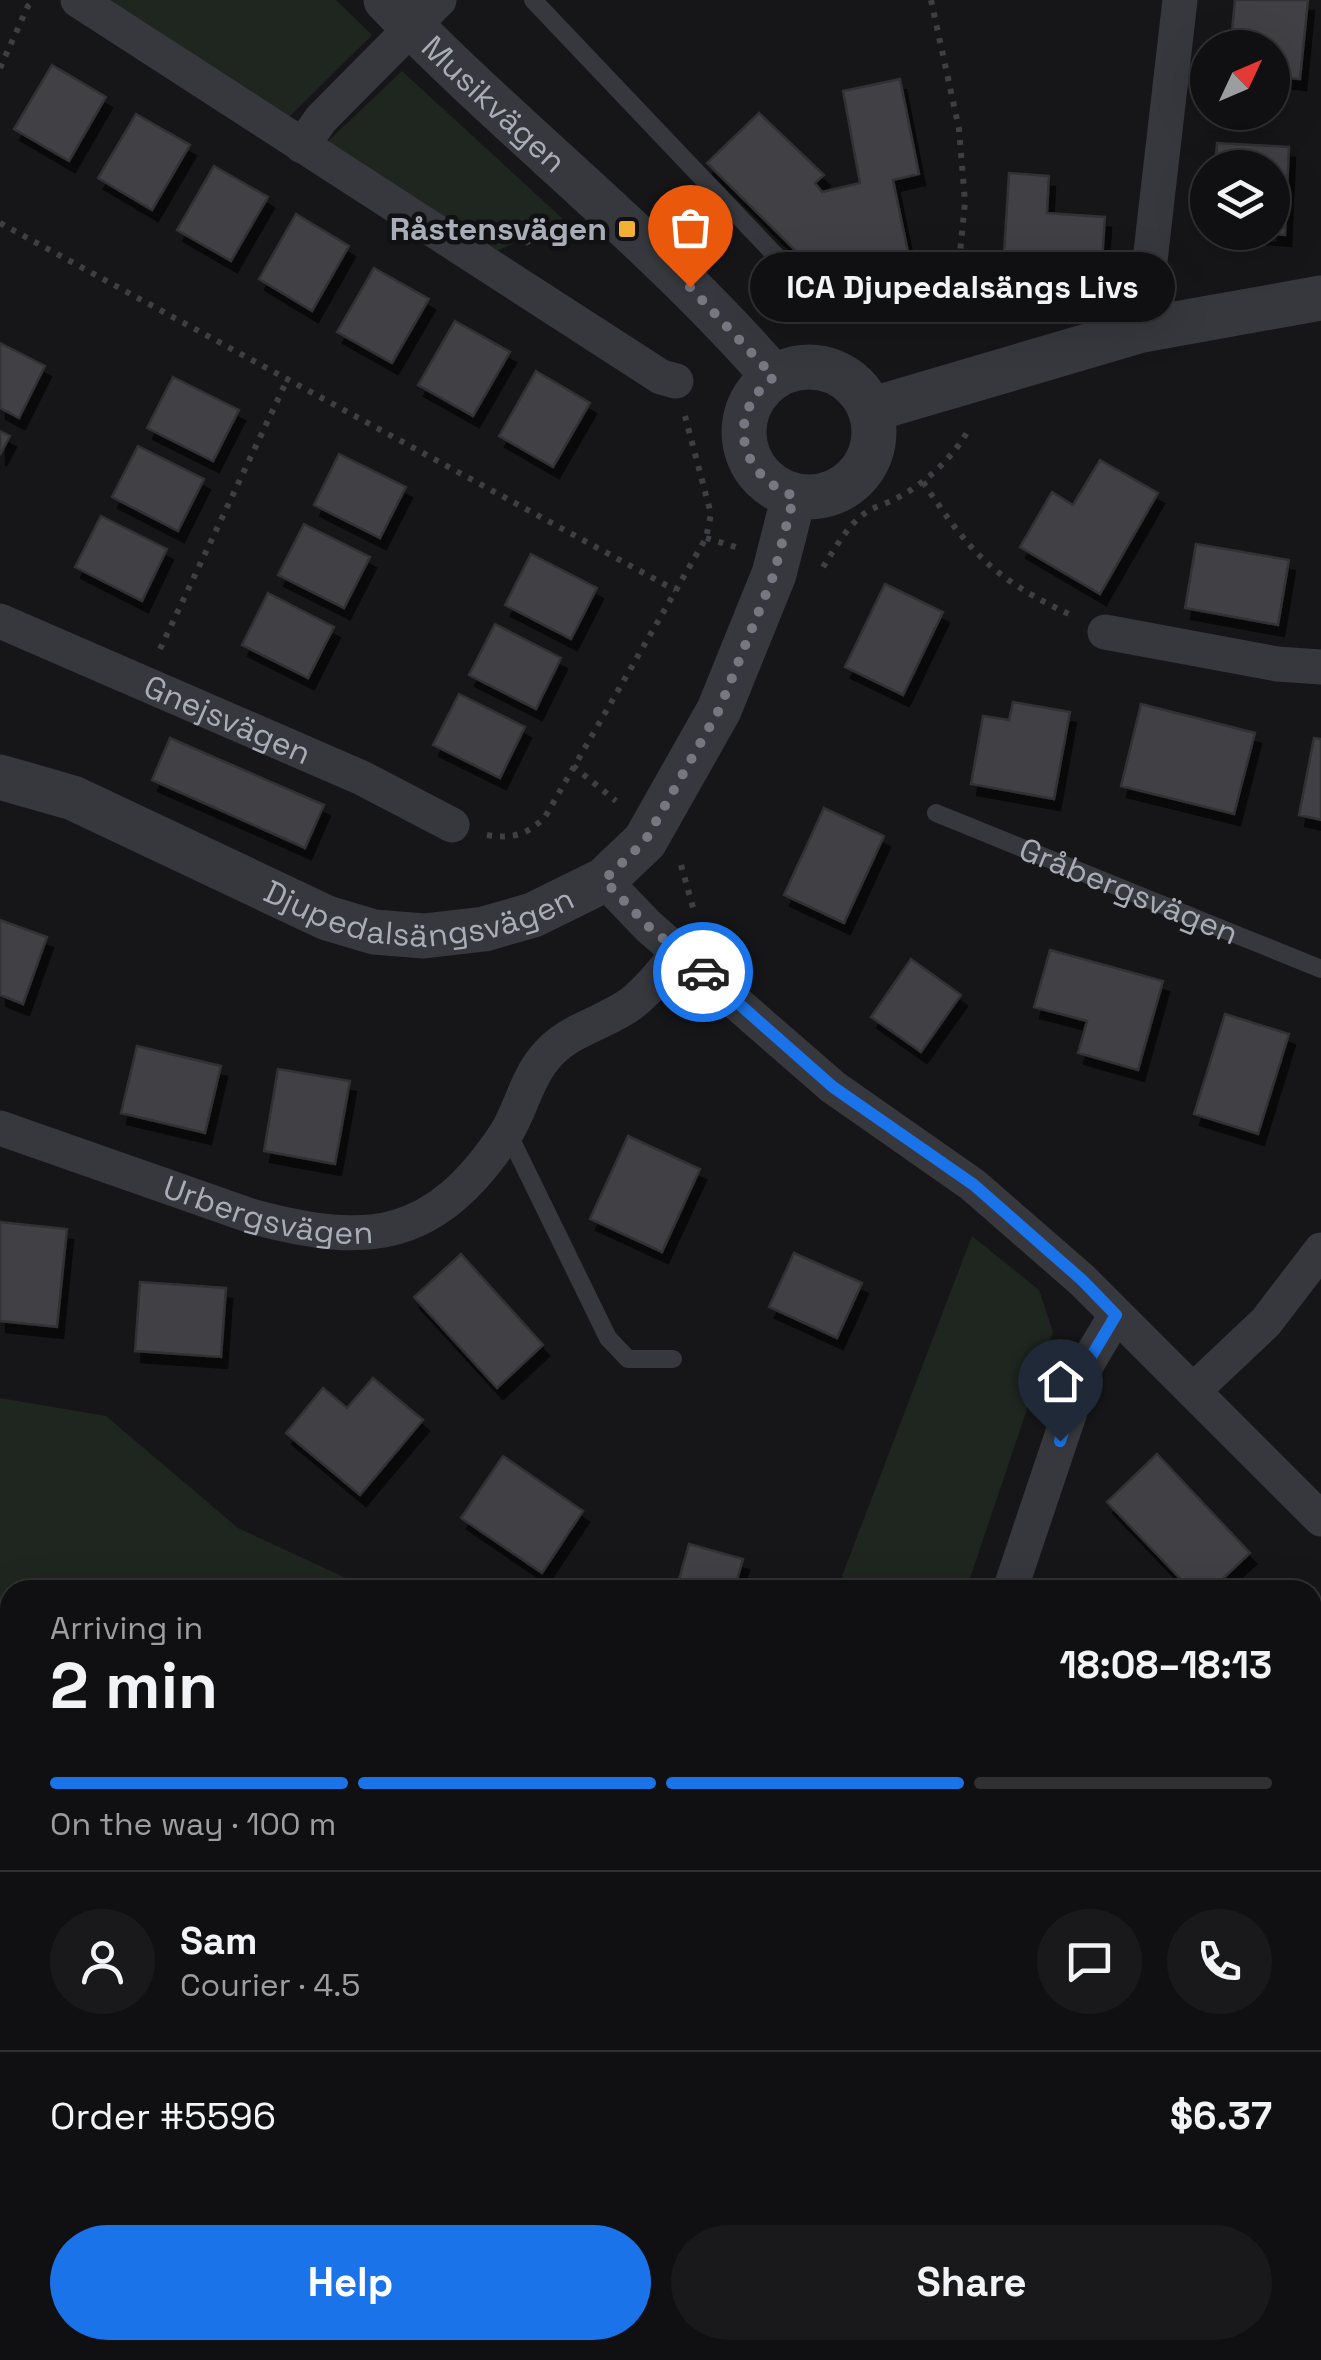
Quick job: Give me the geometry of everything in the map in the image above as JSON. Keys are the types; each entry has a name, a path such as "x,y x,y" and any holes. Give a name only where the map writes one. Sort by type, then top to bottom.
{"street":[{"path":"78,0 488,268 661,377 676,381"},
{"path":"1142,330 1180,0"},
{"path":"302,146 412,9"},
{"name":"Musikvägen","path":"412,9 468,84 690,287 774,377"},
{"path":"870,410 1142,330 1321,298"},
{"path":"811,367 836,373 856,388 870,410 874,422 872,448 854,480 832,494 794,496 771,486 748,456 744,430 750,406 764,385 786,372 811,367"},
{"name":"Djupedalsängsvägen","path":"0,777 73,798 326,918 374,932 424,936 484,930 533,916 604,880 645,841 719,710 774,574 794,496"},
{"name":"Gnejsvägen","path":"0,621 362,778 452,826"},
{"path":"1105,632 1276,664 1321,668"},
{"path":"604,880 679,952 833,1087 974,1185 1082,1280 1321,1520"},
{"name":"Urbergsvägen","path":"0,1128 294,1228 351,1235 389,1230 432,1211 471,1181 507,1131 541,1061 565,1037 632,1003 679,952"},
{"path":"1193,1391 1266,1322 1321,1250"},
{"path":"1013,1580 1085,1367 1116,1315"}],"lane":[{"path":"533,0 801,282 826,297 863,304 955,302"},
{"name":"Gråbergsvägen","path":"936,813 1321,969"},
{"path":"507,1131 608,1338 628,1360 673,1359"}],"path":[{"path":"0,68 34,0"},
{"path":"930,0 959,129 965,202 955,302"},
{"path":"488,268 496,255 575,222"},
{"path":"0,223 675,590"},
{"path":"144,684 288,378"},
{"path":"452,826 515,837 532,830 545,817 706,538 711,514 676,381"},
{"path":"820,572 846,532 869,510 923,482 954,452 970,428 956,383"},
{"path":"923,482 974,553 993,572 1029,596 1105,632"},
{"path":"680,860 685,891 698,921"}],"shaded area":[{"path":"106,0 336,0 372,35 288,118"},
{"path":"402,71 563,219 491,254 325,144"},
{"path":"972,1236 1039,1290 1053,1332 969,1580 842,1580"},
{"path":"0,1398 106,1416 238,1528 350,1580 0,1580"}],"building":[{"path":"1235,0 1308,0 1300,79 1290,78 1290,30 1232,30"},
{"path":"52,65 106,97 69,161 14,129"},
{"path":"900,79 919,174 893,180 912,271 863,287 854,261 815,270 707,163 759,113 824,175 815,183 822,192 860,183 843,91"},
{"path":"136,114 190,145 152,210 98,178"},
{"path":"1217,143 1289,147 1289,150 1216,150"},
{"path":"214,166 268,197 231,261 177,230"},
{"path":"1009,173 1049,176 1047,213 1105,217 1101,276 1003,269"},
{"path":"296,214 349,246 312,311 259,279"},
{"path":"374,268 429,299 392,363 337,332"},
{"path":"455,321 510,352 473,416 418,385"},
{"path":"0,343 45,366 19,418 0,408"},
{"path":"536,371 590,403 553,467 499,436"},
{"path":"173,377 239,410 213,461 147,428"},
{"path":"0,431 10,436 0,455"},
{"path":"138,446 204,479 178,531 112,497"},
{"path":"339,454 406,487 380,538 314,505"},
{"path":"1100,460 1158,493 1100,594 1020,547 1052,492 1073,505"},
{"path":"101,516 167,549 142,601 75,567"},
{"path":"304,524 370,557 344,608 278,575"},
{"path":"1196,544 1289,560 1278,625 1185,608"},
{"path":"531,554 597,588 571,639 505,605"},
{"path":"885,584 943,612 903,695 845,667"},
{"path":"268,593 334,627 308,678 242,645"},
{"path":"495,624 561,658 536,709 469,675"},
{"path":"459,694 525,727 500,778 433,745"},
{"path":"1013,702 1070,712 1054,799 971,784 983,716 1009,720"},
{"path":"1141,704 1255,733 1234,814 1121,786"},
{"path":"170,738 324,805 305,848 152,780"},
{"path":"1314,738 1321,739 1321,820 1299,815"},
{"path":"824,808 884,836 844,923 784,895"},
{"path":"0,920 47,937 23,1004 0,995"},
{"path":"1050,950 1163,981 1138,1070 1078,1053 1087,1021 1034,1007"},
{"path":"911,959 961,995 921,1052 871,1017"},
{"path":"1225,1014 1289,1034 1258,1134 1194,1114"},
{"path":"137,1046 221,1066 205,1133 121,1113"},
{"path":"278,1069 350,1081 335,1164 264,1151"},
{"path":"628,1136 700,1169 662,1252 590,1219"},
{"path":"0,1222 67,1229 57,1327 0,1321"},
{"path":"794,1253 862,1283 837,1338 769,1307"},
{"path":"461,1254 543,1345 497,1388 414,1297"},
{"path":"140,1282 226,1288 221,1357 135,1351"},
{"path":"373,1378 423,1420 360,1495 286,1433 323,1388 347,1408"},
{"path":"1157,1454 1250,1553 1222,1580 1181,1580 1107,1502"},
{"path":"503,1456 583,1511 542,1573 461,1518"},
{"path":"689,1544 743,1559 737,1580 679,1580"}],"way so far":[{"path":"690,287 774,377 750,406 745,443 748,456 762,477 771,486 794,496 774,574 719,710 645,841 604,880 648,926 703,972"}],"place":[{"name":"Råstensvägen","path":"627,229"},
{"name":"ICA Djupedalsängs Livs","path":"690,287"}],"route":[{"path":"703,972 833,1087 974,1185 1116,1315 1085,1367 1060,1441"}]}
